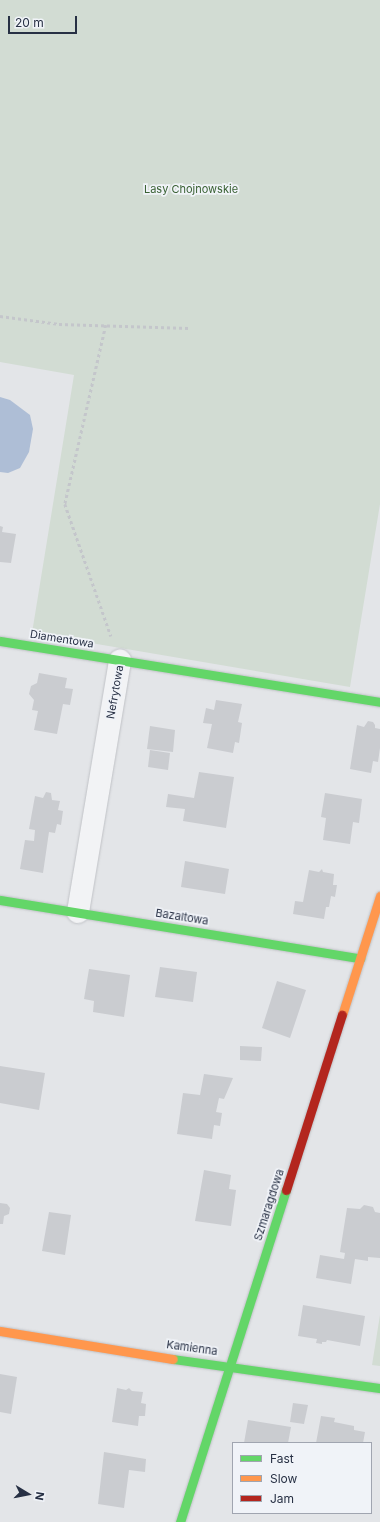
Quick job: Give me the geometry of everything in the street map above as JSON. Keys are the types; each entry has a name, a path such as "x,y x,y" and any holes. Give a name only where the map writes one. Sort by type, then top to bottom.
{"street":[{"name":"Diamentowa","path":"0,641 120,660"},
{"name":"Nefrytowa","path":"78,912 120,660 380,702"},
{"name":"Szmaragdowa","path":"180,1522 380,896"},
{"name":"Bazaltowa","path":"0,900 360,958"},
{"name":"Kamienna","path":"0,1331 380,1388"}],"path":[{"path":"0,316 58,324 189,328"},
{"path":"106,325 65,504 120,660"}],"green space":[{"name":"Lasy Chojnowskie","path":"0,0 380,0 380,504 350,687 32,633 74,375 0,362"},
{"path":"380,1315 380,1366 372,1365"}],"water":[{"path":"0,397 10,400 30,415 33,429 29,452 20,468 8,473 0,472"}],"building":[{"path":"0,526 3,527 2,532 16,534 11,563 0,562"},
{"path":"39,673 67,678 65,688 73,689 70,705 63,704 57,734 34,730 38,711 32,710 34,700 29,694 31,686 37,683"},
{"path":"216,700 242,704 238,722 242,723 239,743 235,742 233,753 207,748 212,724 203,723 206,708 214,710"},
{"path":"368,721 373,722 375,728 380,729 378,762 373,761 371,773 350,769 357,725 364,727"},
{"path":"150,726 175,730 173,752 147,749"},
{"path":"150,750 170,753 168,770 148,767"},
{"path":"199,772 234,777 226,828 183,821 185,809 166,807 168,794 194,798"},
{"path":"46,792 51,793 52,800 60,801 58,810 63,811 61,825 57,824 55,833 49,832 43,873 20,869 25,840 34,841 35,830 29,829 35,796 43,798"},
{"path":"325,793 362,799 359,823 353,822 350,844 323,840 326,818 321,817"},
{"path":"185,861 229,869 225,894 181,887"},
{"path":"322,869 323,872 334,874 333,885 337,885 335,897 331,896 329,907 326,907 324,919 293,914 295,901 303,902 309,870 319,872"},
{"path":"160,967 197,972 193,1002 155,997"},
{"path":"89,969 130,975 124,1017 93,1012 94,1001 84,999"},
{"path":"277,981 306,990 290,1038 262,1028"},
{"path":"240,1046 262,1047 261,1061 240,1060"},
{"path":"0,1066 45,1073 39,1110 0,1103"},
{"path":"204,1074 233,1078 224,1099 219,1098 216,1112 222,1113 220,1126 214,1125 212,1139 177,1134 183,1093 200,1095"},
{"path":"204,1170 231,1175 229,1189 236,1190 231,1226 195,1221"},
{"path":"0,1203 7,1204 10,1208 9,1214 4,1216 3,1224 0,1224"},
{"path":"364,1205 373,1207 375,1212 380,1213 380,1258 368,1257 368,1261 355,1259 351,1284 316,1278 320,1255 344,1259 345,1253 340,1252 347,1208 360,1209"},
{"path":"49,1212 71,1215 65,1255 42,1251"},
{"path":"303,1305 365,1316 360,1346 327,1340 326,1342 322,1342 322,1344 316,1343 317,1339 298,1336"},
{"path":"0,1374 17,1377 11,1414 0,1412"},
{"path":"117,1388 126,1390 129,1388 132,1391 143,1392 141,1403 146,1404 145,1416 139,1416 138,1426 112,1422"},
{"path":"293,1403 308,1405 304,1424 290,1422"},
{"path":"321,1416 335,1418 334,1422 354,1426 354,1430 365,1432 363,1442 316,1442"},
{"path":"248,1420 291,1427 288,1442 244,1442"},
{"path":"104,1452 146,1459 145,1472 129,1470 124,1508 98,1504"}],"traffic: fast":[{"path":"0,641 380,702"},
{"path":"0,900 360,958"},
{"path":"180,1522 286,1190"},
{"path":"173,1359 380,1388"}],"traffic: slow":[{"path":"342,1015 380,896"},
{"path":"0,1331 173,1359"}],"traffic: jam":[{"path":"286,1190 342,1015"}]}
